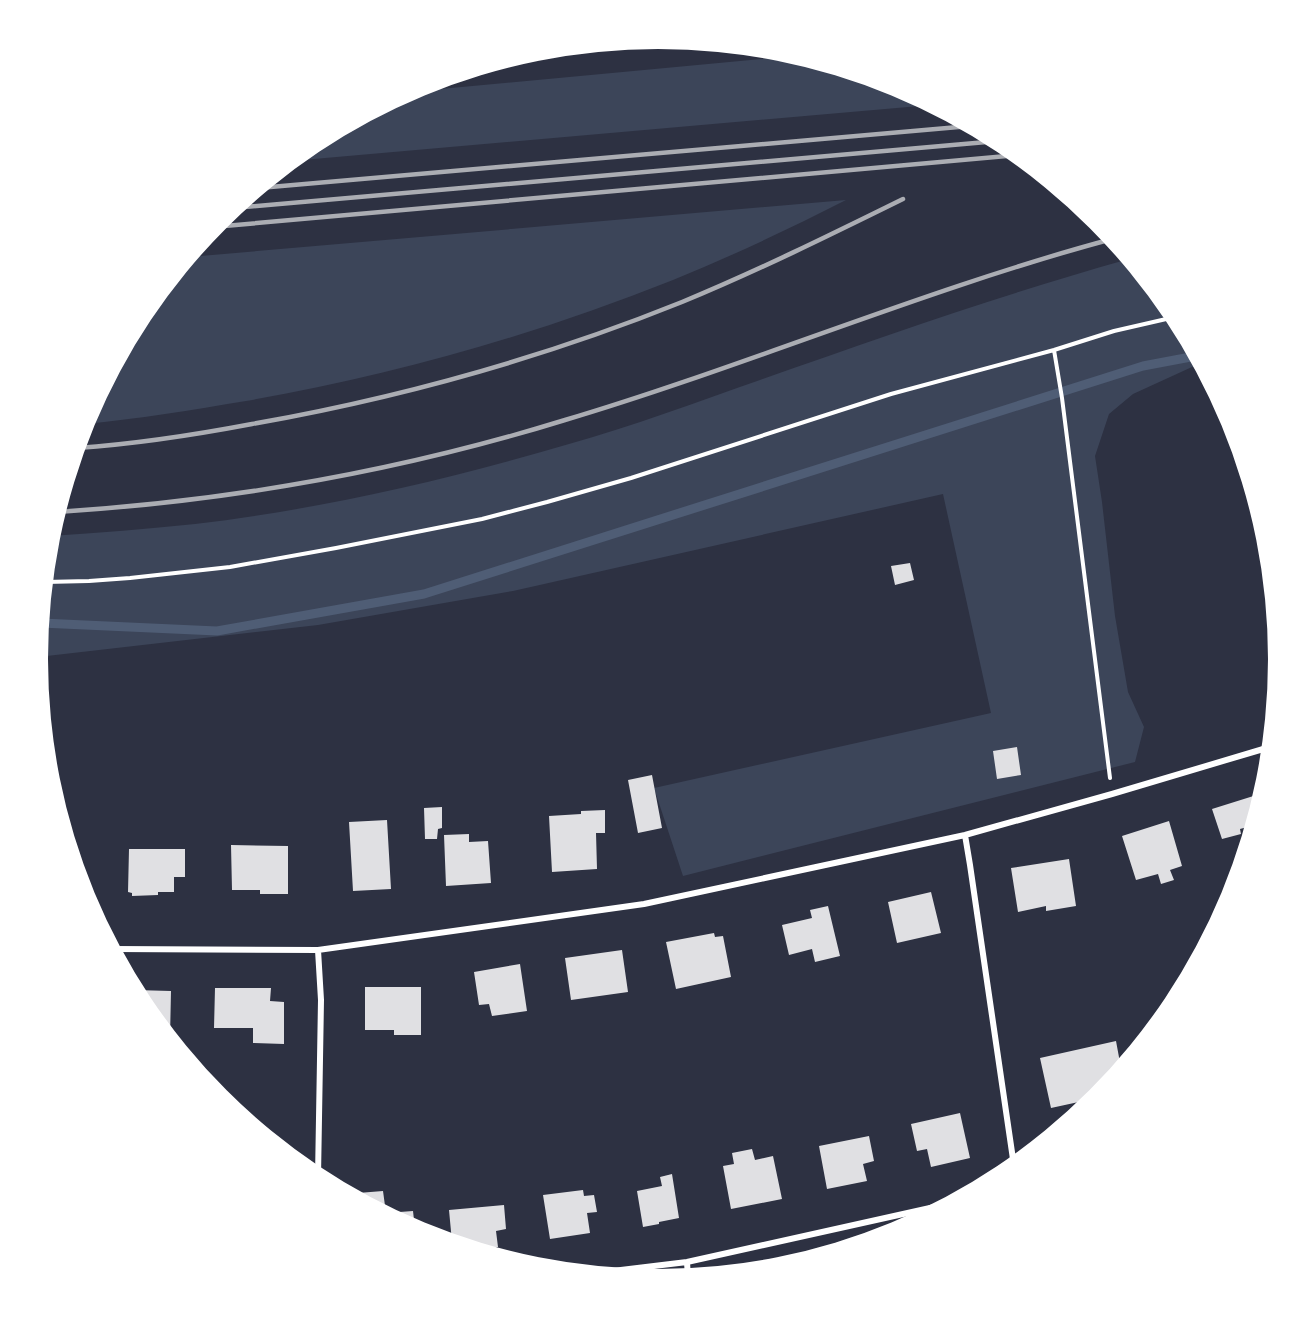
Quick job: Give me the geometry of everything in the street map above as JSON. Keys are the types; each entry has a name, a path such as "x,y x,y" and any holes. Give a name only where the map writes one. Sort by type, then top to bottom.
{"street":[{"path":"122,949 318,950 644,904 964,835 1261,750"},
{"path":"964,835 1012,1155"},
{"path":"318,950 321,1000 318,1165"},
{"path":"634,1268 687,1262 918,1211"},
{"path":"687,1262 687,1268"}],"path":[{"path":"53,582 130,578 230,567 482,519 631,478 891,394 1054,350 1114,331 1165,319"},
{"path":"1054,350 1112,794"}],"shaded area":[{"path":"764,59 854,81 916,106 309,159 388,112 441,89"},
{"path":"846,200 760,242 673,280 568,319 462,352 300,391 185,411 95,423 111,389 151,320 200,256"},
{"path":"1121,262 1165,320 1193,367 1133,394 1109,414 1095,456 1115,616 1128,692 1144,727 1135,762 683,876 654,788 991,713 943,494 513,591 318,625 48,656 53,579 61,535 159,528 243,518 337,502 477,470 617,430 1036,287"}],"building":[{"path":"910,563 914,580 895,585 891,566"},
{"path":"1017,747 1021,775 997,779 993,751"},
{"path":"652,775 662,828 638,833 628,780"},
{"path":"1252,797 1244,828 1240,829 1241,834 1222,839 1212,809"},
{"path":"442,807 442,828 438,829 437,839 425,839 424,808"},
{"path":"605,810 605,833 596,833 597,869 552,872 549,816"},
{"path":"387,820 391,889 353,891 349,822"},
{"path":"1169,821 1182,866 1170,870 1174,880 1161,884 1158,874 1136,880 1122,836"},
{"path":"469,834 469,842 488,841 491,883 446,886 444,835"},
{"path":"231,845 288,846 288,894 260,894 260,890 232,890"},
{"path":"129,849 185,849 185,877 174,877 174,892 132,896 132,893 128,892"},
{"path":"1069,859 1076,906 1046,911 1046,906 1018,912 1011,868"},
{"path":"931,892 941,933 897,943 888,902"},
{"path":"828,906 840,956 815,962 812,949 789,955 782,925 812,918 810,910"},
{"path":"714,933 715,937 723,936 731,977 676,989 666,942"},
{"path":"622,950 628,992 571,1000 565,958"},
{"path":"520,964 527,1011 492,1016 489,1004 479,1005 474,972"},
{"path":"365,987 421,987 421,1035 394,1035 394,1030 365,1030"},
{"path":"215,988 271,988 270,1001 284,1002 284,1044 253,1043 253,1028 214,1028"},
{"path":"146,990 171,991 170,1025"},
{"path":"1116,1041 1119,1058 1076,1103 1051,1108 1040,1058"},
{"path":"960,1113 970,1158 931,1167 927,1149 917,1151 911,1124"},
{"path":"869,1136 874,1161 863,1164 867,1181 827,1189 819,1146"},
{"path":"752,1149 755,1160 773,1156 782,1199 731,1209 723,1166 734,1164 732,1153"},
{"path":"672,1174 679,1218 643,1227 637,1191 662,1186 660,1177"},
{"path":"583,1190 584,1196 594,1195 597,1212 587,1213 590,1233 550,1239 543,1195"},
{"path":"383,1191 385,1204 363,1193"},
{"path":"504,1205 506,1229 496,1231 498,1247 451,1233 449,1210"},
{"path":"413,1211 414,1218 401,1212"}],"waterway":[{"path":"49,623 217,631 424,594 1143,366 1188,358"}],"railway":[{"path":"272,187 956,127"},
{"path":"249,207 982,142"},
{"path":"230,226 1003,156"},
{"path":"86,447 186,435 307,414 416,389 524,358 682,302 766,265 903,199"},
{"path":"67,511 250,492 377,469 503,438 702,376 974,281 1102,242"}]}
